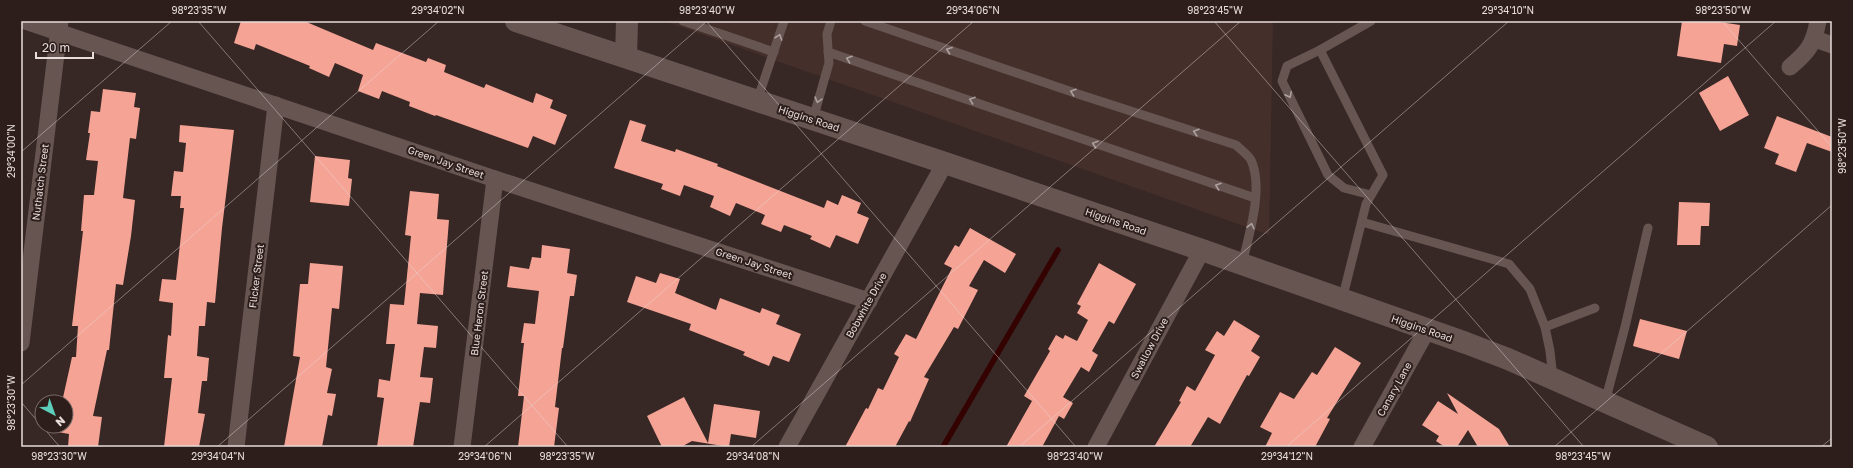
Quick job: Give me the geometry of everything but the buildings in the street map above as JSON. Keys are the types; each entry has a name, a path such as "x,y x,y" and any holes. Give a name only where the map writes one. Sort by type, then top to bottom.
{"street":[{"name":"Green Jay Street","path":"25,21 59,26 276,105 495,179 869,301"},
{"name":"Higgins Road","path":"516,21 1202,250 1427,330 1508,360 1706,447"},
{"path":"626,58 627,21"},
{"path":"1790,67 1805,54 1815,39 1818,21"},
{"name":"Nuthatch Street","path":"21,343 59,26"},
{"path":"1815,39 1832,45"},
{"name":"Flicker Street","path":"236,447 276,105"},
{"name":"Bobwhite Drive","path":"787,447 945,163"},
{"name":"Blue Heron Street","path":"462,447 495,179"},
{"name":"Swallow Drive","path":"1096,447 1202,250"},
{"name":"Canary Lane","path":"1362,447 1427,330"}],"lane":[{"path":"683,21 774,52"},
{"path":"757,101 784,21"},
{"path":"813,119 829,63 827,34 832,21"},
{"path":"865,21 1095,99 1236,144 1251,160 1256,182 1253,216 1242,264"},
{"path":"1371,21 1320,50 1287,66 1282,81 1328,175 1344,188 1371,195"},
{"path":"1320,50 1383,175 1366,204 1342,300"},
{"path":"828,52 1255,198"},
{"path":"1362,222 1509,264 1530,289 1545,327 1550,351 1553,379"},
{"path":"1605,402 1625,327 1648,228"},
{"path":"1545,327 1595,308"}],"shaded area":[{"path":"664,21 1273,21 1269,235"}],"waterway":[{"path":"943,447 1058,250"}]}
